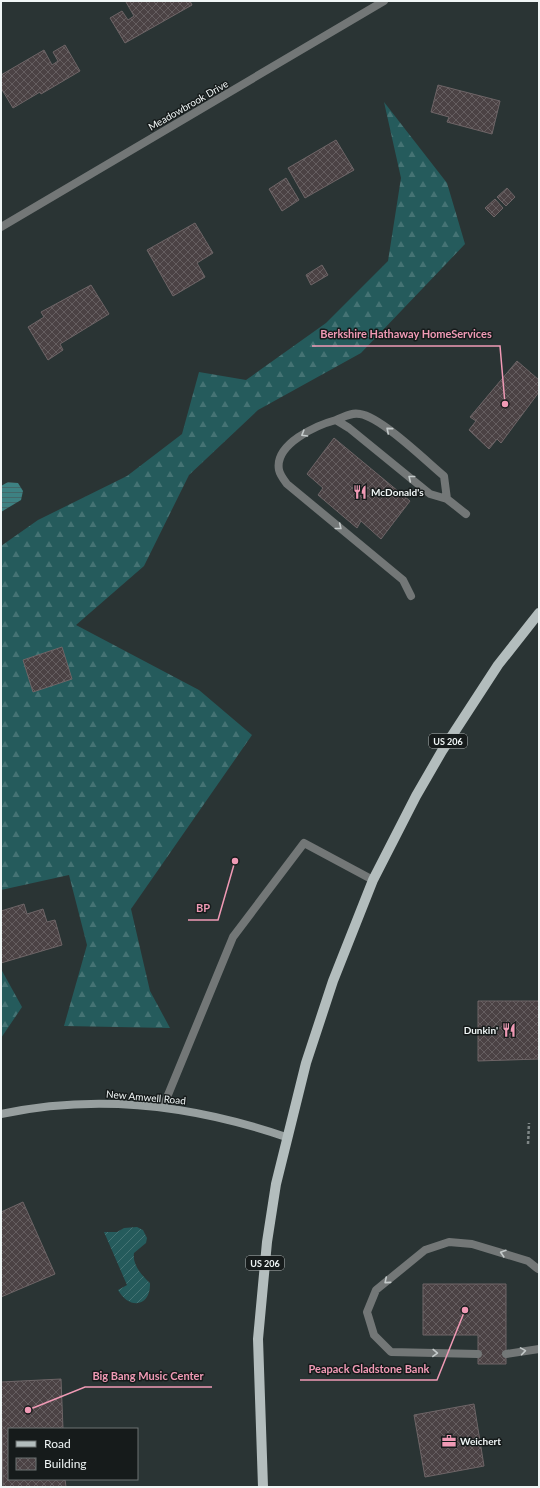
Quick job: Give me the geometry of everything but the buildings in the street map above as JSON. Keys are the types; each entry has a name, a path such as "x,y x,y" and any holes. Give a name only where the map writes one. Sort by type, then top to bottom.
{"main road":[{"name":"US 206","path":"263,1487 258,1339 267,1242 276,1184 286,1137 306,1063 333,981 373,880 416,796 442,751 498,665 539,613"}],"street":[{"name":"Meadowbrook Drive","path":"1,227 384,1"},
{"path":"411,596 403,580 287,484 279,471 280,457 292,441 320,424 336,420 349,414 360,414 376,419 444,476 447,499"},
{"path":"336,420 349,428 430,494 447,499 466,514"},
{"path":"162,1107 233,937 304,843 373,880"},
{"name":"New Amwell Road","path":"1,1114 36,1107 94,1103 162,1107 195,1112 286,1137"},
{"path":"478,1354 391,1352 374,1335 367,1312 376,1290 425,1250 448,1242 472,1244 528,1261 538,1268"},
{"path":"506,1354 539,1349"}],"path":[{"path":"528,1144 529,1123"}],"green space":[{"path":"384,102 447,183 465,244 361,353 258,410 189,475 144,566 76,625 199,690 252,735 131,909 150,991 170,1028 64,1026 87,945 69,875 1,890 1,546 38,520 127,476 182,434 199,372 246,380 326,323 388,261 401,178"},
{"path":"1,969 22,1007 1,1038"},
{"path":"137,1227 143,1230 147,1238 146,1243 134,1253 134,1257 136,1265 150,1283 147,1297 143,1301 133,1303 128,1301 118,1290 127,1285 104,1232 117,1232 124,1228"}],"shaded area":[{"path":"8,482 18,483 23,491 21,500 1,512 1,486"}],"place":[{"name":"Berkshire Hathaway HomeServices","path":"505,404"},
{"name":"McDonald's","path":"360,492"},
{"name":"BP","path":"235,861"},
{"name":"Dunkin'","path":"509,1030"},
{"name":"Peapack Gladstone Bank","path":"465,1310"},
{"name":"Big Bang Music Center","path":"28,1410"},
{"name":"Weichert","path":"449,1441"}]}
